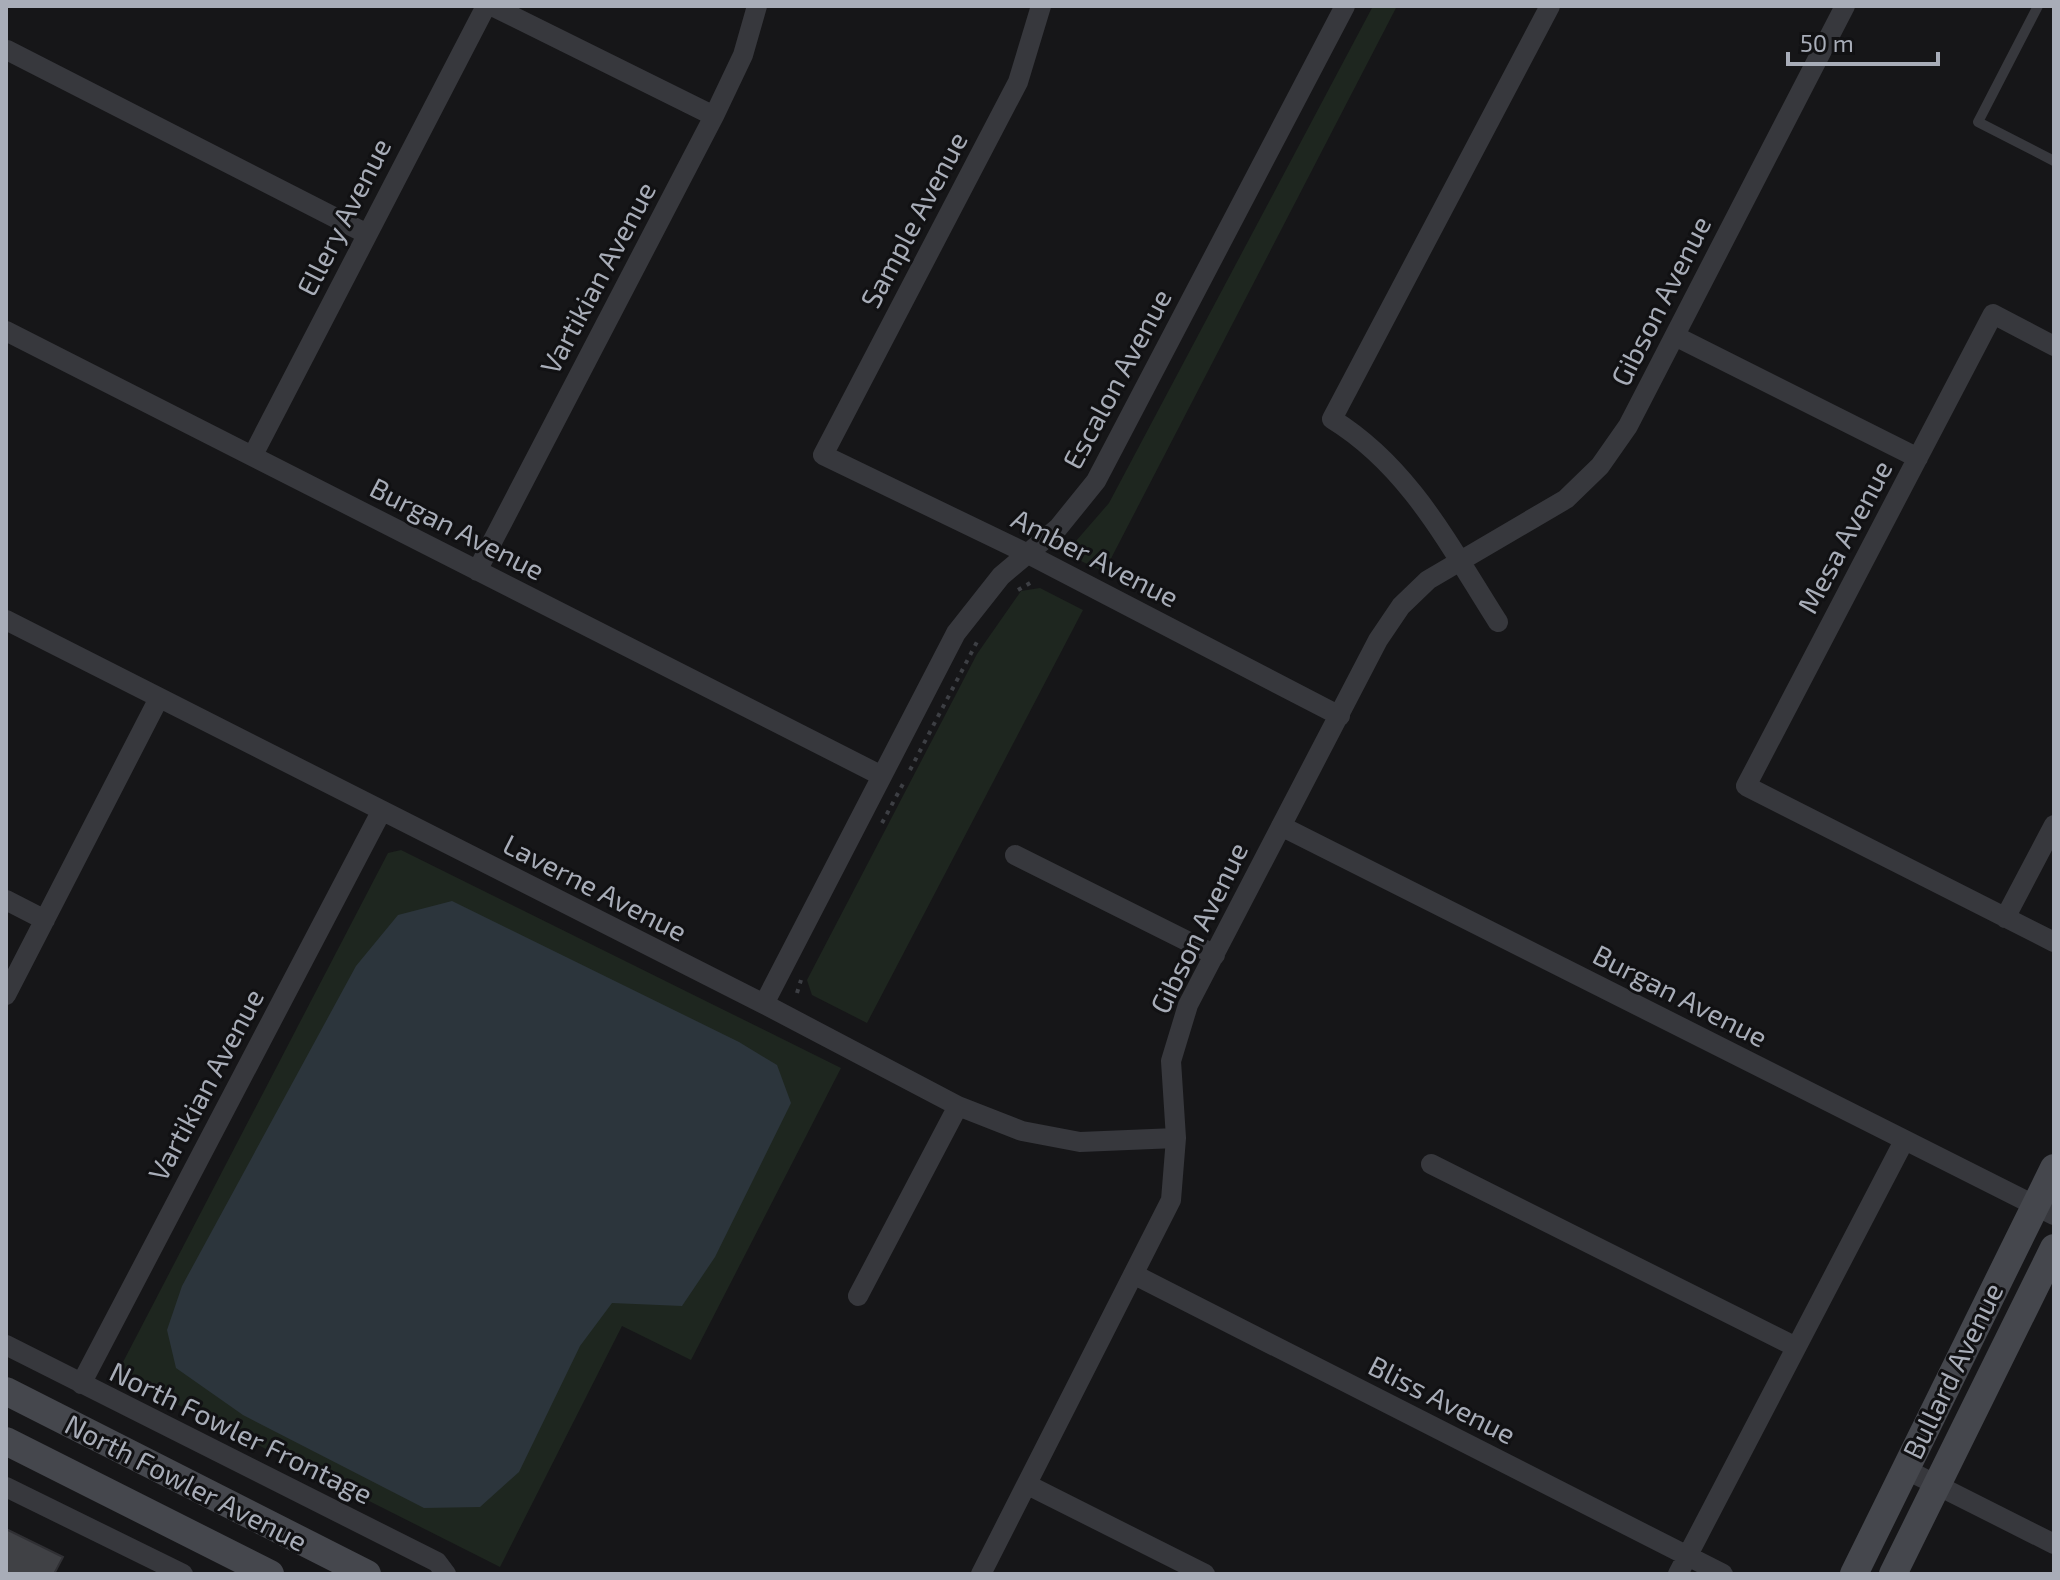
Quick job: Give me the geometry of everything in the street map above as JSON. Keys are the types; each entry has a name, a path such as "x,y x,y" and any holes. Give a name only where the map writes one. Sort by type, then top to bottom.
{"main road":[{"name":"Bullard Avenue","path":"1854,1574 1905,1469 2044,1210 2054,1168"},
{"name":"Bullard Avenue","path":"1893,1574 2054,1248"},
{"name":"North Fowler Avenue","path":"6,1391 367,1574"},
{"name":"North Fowler Avenue","path":"6,1441 270,1574"}],"street":[{"path":"489,6 714,116"},
{"name":"Ellery Avenue","path":"253,455 489,6"},
{"name":"Vartikian Avenue","path":"477,571 714,116 743,55 757,6"},
{"name":"Sample Avenue","path":"823,455 1018,82 1041,6"},
{"name":"Escalon Avenue","path":"764,1004 956,633 986,593 1058,528 1096,481 1345,6"},
{"path":"1498,622 1411,488 1387,459 1332,419 1550,6"},
{"name":"Gibson Avenue","path":"981,1574 1171,1200 1176,1138 1171,1061 1188,1005 1378,640 1401,606 1428,580 1566,499 1600,466 1628,426 1845,6"},
{"path":"7,50 367,234"},
{"name":"Mesa Avenue","path":"2005,918 1746,786 1993,314 2054,346"},
{"name":"Burgan Avenue","path":"6,331 882,776"},
{"path":"1675,336 1918,458"},
{"name":"Amber Avenue","path":"823,455 1028,554 1340,716"},
{"name":"Laverne Avenue","path":"6,620 764,1004 958,1106 1022,1131 1080,1142 1176,1138"},
{"path":"6,995 159,698"},
{"name":"Vartikian Avenue","path":"81,1384 381,812"},
{"path":"2054,825 2005,918 2054,942"},
{"name":"Burgan Avenue","path":"1281,826 2044,1210"},
{"path":"1015,855 1215,955"},
{"path":"6,900 45,920"},
{"path":"858,1296 958,1106"},
{"path":"1682,1565 1904,1141"},
{"path":"1431,1164 1796,1347"},
{"name":"Bliss Avenue","path":"1135,1275 1682,1565 1723,1574"},
{"name":"North Fowler Frontage","path":"6,1345 437,1562 446,1574"},
{"path":"1905,1469 2054,1544"},
{"path":"1028,1485 1205,1574"},
{"path":"6,1487 172,1571"}],"lane":[{"path":"2038,6 1978,122 2054,161"}],"shaded area":[{"path":"1373,6 1397,6 1104,572 1081,561 1076,541 1109,503"},
{"path":"1040,588 1083,610 867,1023 812,995 807,980 977,654 1021,591"},
{"path":"401,850 841,1068 691,1360 622,1326 500,1567 127,1379 122,1364 388,853"},
{"path":"452,901 739,1042 777,1065 791,1103 715,1257 682,1306 612,1303 580,1346 519,1472 480,1507 424,1508 243,1415 176,1368 167,1330 182,1286 356,966 398,915"}],"building":[{"path":"6,1529 63,1557 54,1574 6,1574"}]}
